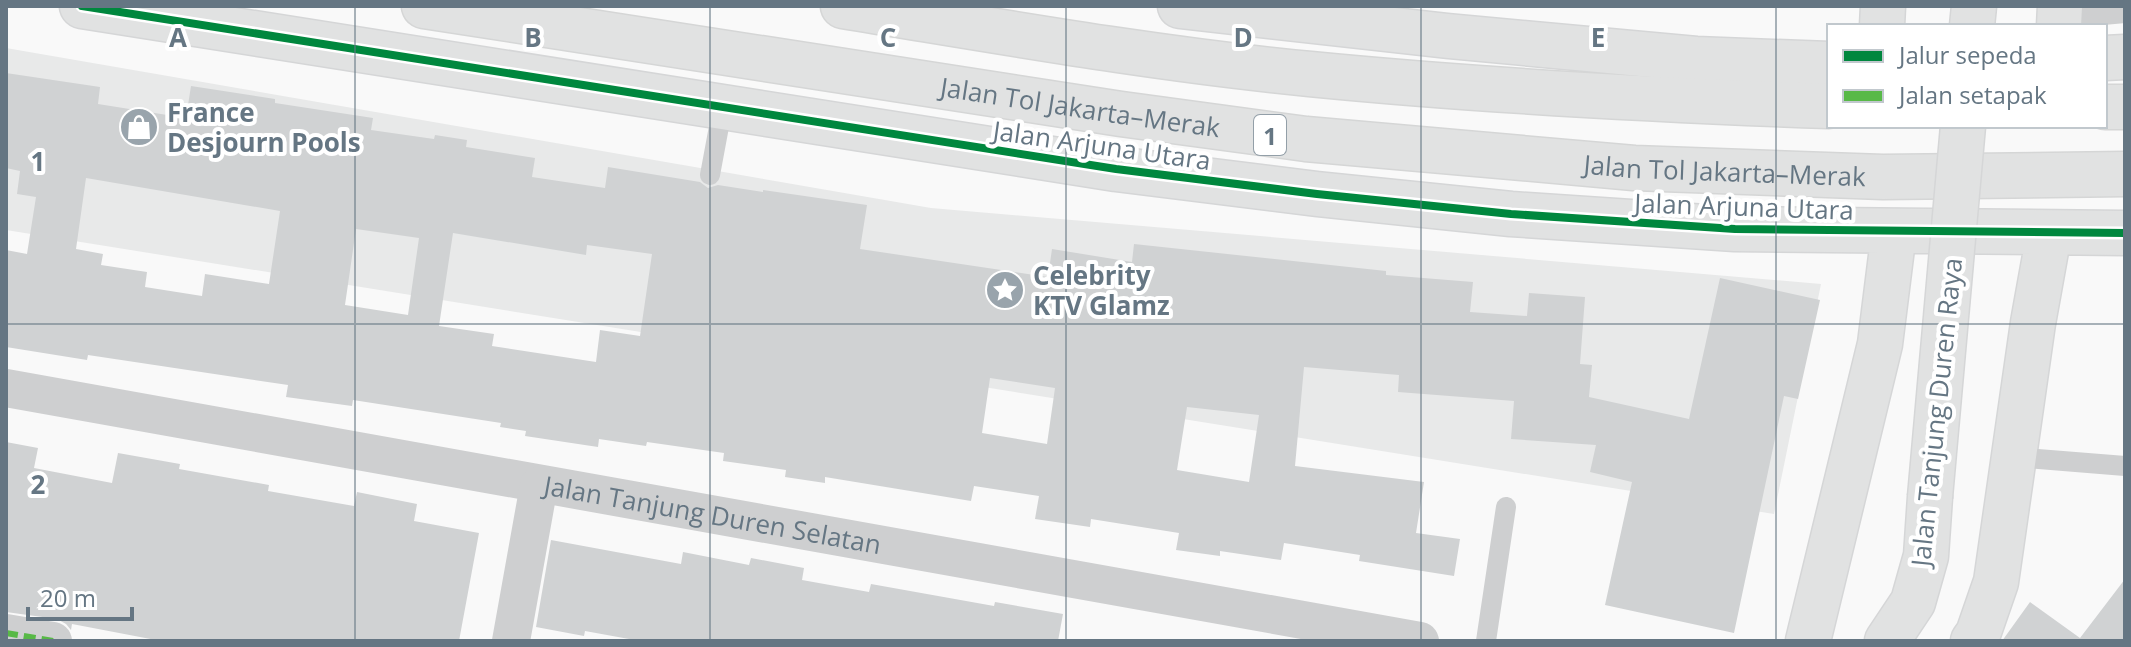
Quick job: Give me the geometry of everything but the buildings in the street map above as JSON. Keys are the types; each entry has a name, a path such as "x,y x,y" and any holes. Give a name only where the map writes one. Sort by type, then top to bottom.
{"main road":[{"name":"Jalan Arjuna Utara","path":"82,6 1116,169 1332,196 1511,214 1735,229 2125,233"},
{"name":"Jalan Tol Jakarta–Merak","path":"424,6 1121,114 1306,139 1634,168 1883,177 2125,174"},
{"path":"843,6 1104,47 1309,74 1639,100 1827,106"},
{"path":"1180,6 1448,36 1696,59 1827,64"},
{"name":"Jalan Tanjung Duren Raya","path":"1887,641 1913,602 1926,556 1963,128"},
{"path":"1808,641 1880,344 1894,232"},
{"path":"1973,641 1996,582 2049,234"}],"street":[{"name":"Jalan Tanjung Duren Selatan","path":"6,388 1420,641"},
{"path":"511,641 539,485"},
{"path":"6,633 53,641"}],"lane":[{"path":"2059,17 2125,13"},
{"path":"710,175 723,105"},
{"path":"2013,457 2125,466"},
{"path":"1486,641 1506,507"}],"shaded area":[{"path":"6,48 931,208 1821,284 1774,514 6,230"}],"marked path":[{"path":"6,633 53,641"}],"cycle path":[{"path":"82,6 1116,169 1317,194 1511,214 1735,229 2125,233"}],"place":[{"name":"France Desjourn Pools","path":"139,127"},
{"name":"Celebrity KTV Glamz","path":"1005,290"}]}
